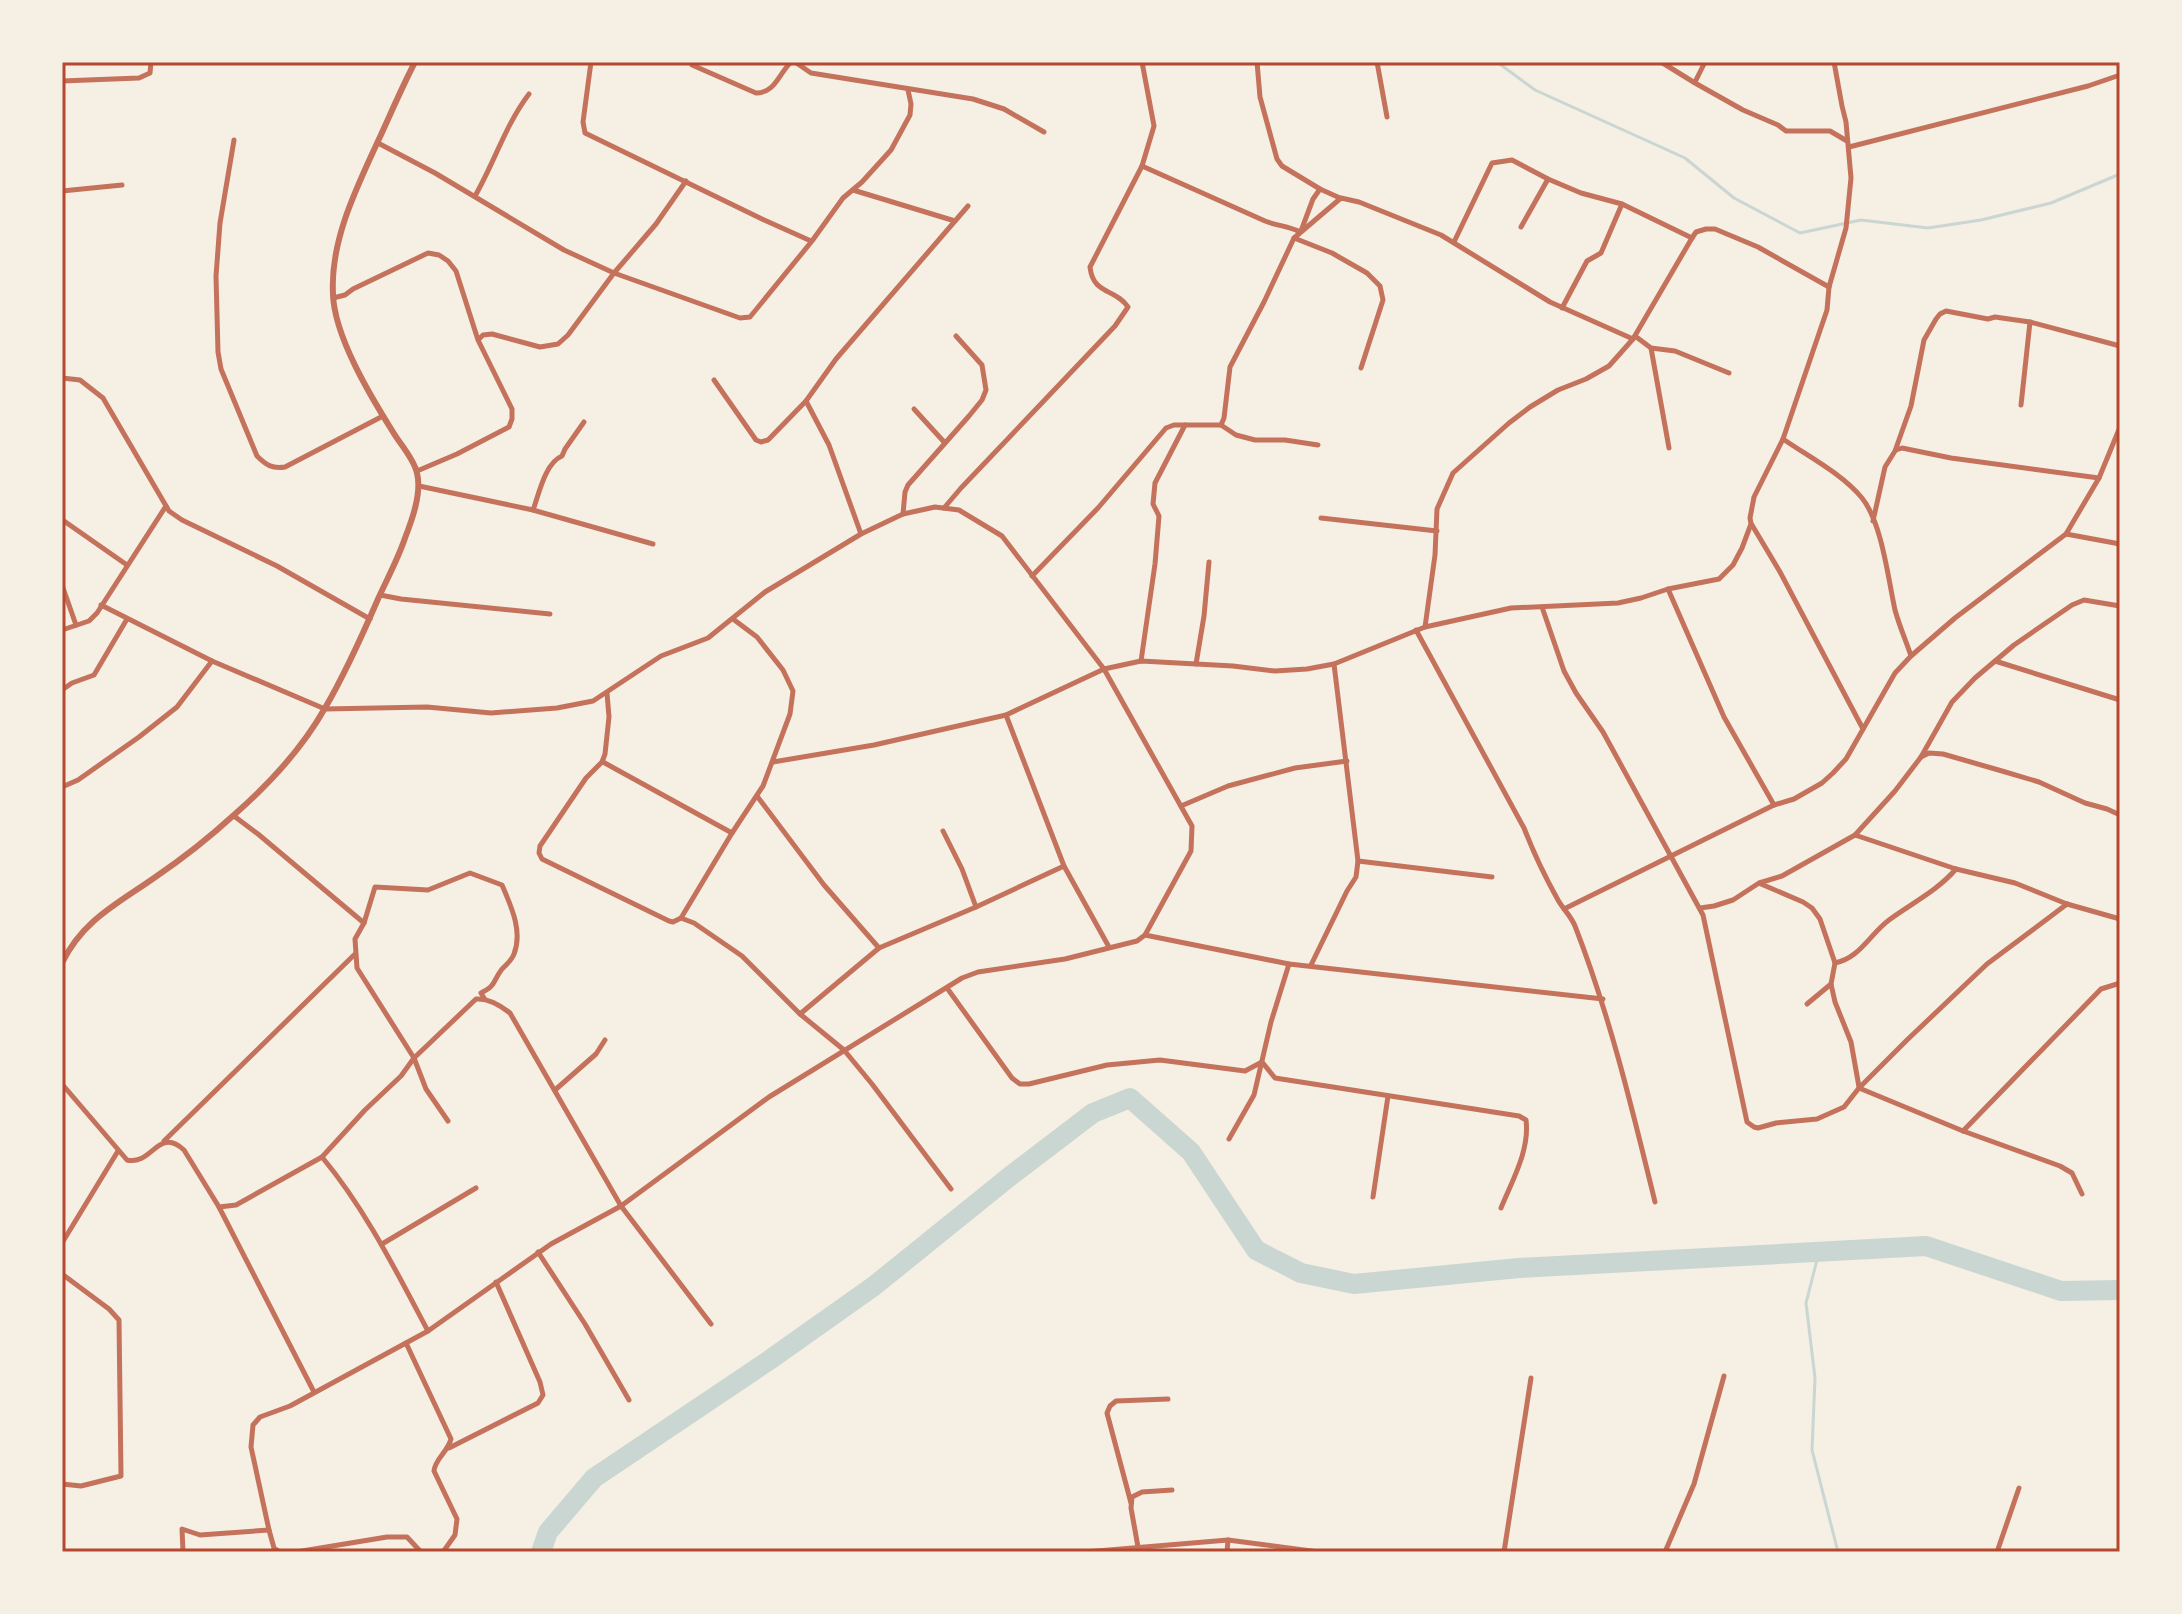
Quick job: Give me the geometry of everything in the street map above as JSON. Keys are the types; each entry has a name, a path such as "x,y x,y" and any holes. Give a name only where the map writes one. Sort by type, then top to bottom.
{"street":[{"path":"62,81 139,78 150,73 151,62"},
{"path":"62,963 78,935 97,917 159,875 234,816 267,783 325,709 406,538 419,486 417,471 383,416 348,349 333,298 335,257 343,225 415,62"},
{"path":"591,62 583,122 585,133 812,241"},
{"path":"692,65 756,93 766,93 793,62 811,73 973,99 1004,109 1044,132"},
{"path":"943,509 1115,326 1128,307 1123,300 1096,285 1090,267 1142,166 1154,126 1142,62"},
{"path":"1257,62 1260,97 1277,159 1282,166 1320,189 1454,242 1562,308 1651,348 1675,351 1729,373"},
{"path":"1377,62 1387,117"},
{"path":"1661,62 1786,131 1830,131 1848,144 2088,86 2120,75"},
{"path":"1695,83 1705,62"},
{"path":"1834,62 1848,144 1851,178 1848,219 1829,287 1827,310 1783,439 1754,497 1750,518 1863,729"},
{"path":"378,143 475,196 564,250 614,273 740,318 750,317 843,198 891,150 910,115 908,90"},
{"path":"475,196 529,94"},
{"path":"234,140 220,223 216,276 218,352 221,369 257,456 276,469 285,467 383,416"},
{"path":"1454,242 1494,161 1512,160 1581,193 1622,204 1692,238"},
{"path":"1142,166 1265,221 1300,232"},
{"path":"1521,227 1548,179"},
{"path":"478,340 483,335 492,334 540,347 558,344 656,224 686,181"},
{"path":"62,191 122,185"},
{"path":"852,189 955,221"},
{"path":"1300,232 1320,189"},
{"path":"1221,425 1230,367 1294,238 1341,198"},
{"path":"1562,308 1587,261 1601,253 1622,204"},
{"path":"714,380 756,440 768,440 806,401 836,359 968,206"},
{"path":"1425,627 1437,509 1453,473 1530,407 1609,366 1634,338 1696,232 1715,229 1758,247 1829,287"},
{"path":"1294,238 1332,253 1367,273 1380,286 1383,300 1361,368"},
{"path":"333,298 345,295 428,253 439,255 456,271 478,340 512,409 512,419 509,427 417,471"},
{"path":"1873,521 1885,467 1895,451 1911,406 1924,340 1940,314 1946,311 1988,319 1995,317 2030,322 2120,346"},
{"path":"2021,405 2030,322"},
{"path":"903,514 908,485 982,400 986,390 982,365 956,336"},
{"path":"1651,348 1669,448"},
{"path":"62,378 80,380 103,398 169,511 191,526 277,566 370,619"},
{"path":"806,401 829,445 861,534"},
{"path":"914,409 945,443"},
{"path":"533,510 548,471 556,458 562,456 584,422"},
{"path":"1032,576 1098,508 1159,434 1174,425 1221,425 1236,435 1255,440 1318,445"},
{"path":"1141,661 1159,516 1153,504 1155,483 1185,425"},
{"path":"1564,909 1822,783 1846,759 1895,673 1911,656 1955,618 2066,534 2099,478 2120,427"},
{"path":"1783,439 1848,484 1864,501 1873,521 1896,612 1911,656"},
{"path":"2112,446 2120,449"},
{"path":"1895,451 1902,448 1951,458 2099,478"},
{"path":"419,486 533,510 653,544"},
{"path":"1864,501 1877,498"},
{"path":"62,630 89,621 97,613 166,506"},
{"path":"101,605 212,661 325,709 427,707 491,713 557,708 593,701 661,656 708,638 765,592 861,534 903,514 935,507 959,510 1002,536 1104,669 1192,826 1191,851 1145,935 1129,945 1065,959 978,972 962,978 769,1097 621,1206 538,1252 428,1331 290,1406 260,1417 253,1425 251,1447 269,1530 274,1548 280,1552"},
{"path":"1321,518 1437,531"},
{"path":"64,521 127,565"},
{"path":"773,762 874,745 1006,715 1104,669 1141,661 1275,671 1307,669 1334,664 1425,627 1511,608 1618,603 1641,598 1719,579 1733,565 1751,524"},
{"path":"2066,534 2120,544"},
{"path":"1196,664 1209,562"},
{"path":"62,585 76,625"},
{"path":"1668,589 1724,717 1774,805"},
{"path":"380,595 550,614"},
{"path":"1699,908 1733,900 1759,883 1782,876 1855,835 1921,757 1952,702 1995,661 2072,605 2084,600 2120,606"},
{"path":"1542,607 1564,671 1603,732 1703,915 1750,1125 1758,1128 1817,1119 1844,1107 1859,1088 1987,964 2067,904"},
{"path":"62,690 94,675 127,619"},
{"path":"607,693 609,717 602,762 586,778 540,846 539,853 542,859 673,922 681,918 757,796 790,714 793,691 783,670 757,637 733,619"},
{"path":"1416,630 1524,828 1533,853 1573,920 1603,999 1655,1202"},
{"path":"62,787 78,780 177,707 212,661"},
{"path":"1995,661 2120,700"},
{"path":"1311,965 1356,877 1358,861 1334,664"},
{"path":"1006,715 1064,866 1109,947"},
{"path":"1921,757 1929,753 1943,754 2002,771 2039,782 2120,815"},
{"path":"1181,806 1228,786 1295,768 1347,761"},
{"path":"602,762 732,833"},
{"path":"757,796 824,885 879,948"},
{"path":"234,816 364,923"},
{"path":"943,831 976,907"},
{"path":"1855,835 1956,869 2015,883 2067,904 2120,919"},
{"path":"1358,861 1492,877"},
{"path":"800,1014 879,948 1064,866"},
{"path":"1835,963 1851,958 1887,921 1929,894 1956,869"},
{"path":"448,1121 426,1089 414,1058 357,968 355,939 364,923 375,887 428,890 470,873 502,885 518,932 514,956 499,973 493,987 481,993 484,998 510,1013 621,1206 711,1324"},
{"path":"1759,883 1812,908 1820,919 1835,963 1831,984 1851,1042 1859,1088"},
{"path":"681,918 694,923 742,956 800,1014 844,1050 951,1189"},
{"path":"1145,935 1289,964 1603,999"},
{"path":"62,1084 127,1160 140,1160 162,1143 355,955"},
{"path":"1229,1139 1254,1095 1271,1022 1289,964"},
{"path":"1963,1131 2101,989 2120,982"},
{"path":"1807,1004 1831,984"},
{"path":"947,988 1012,1078 1020,1084 1107,1065 1160,1060 1245,1071 1262,1062"},
{"path":"219,1207 236,1205 322,1157 401,1076 414,1058 476,999 484,998"},
{"path":"555,1090 596,1054 605,1040"},
{"path":"1262,1062 1275,1078 1519,1116 1526,1120 1523,1152 1501,1208"},
{"path":"1859,1088 1963,1131 2060,1166 2072,1173 2082,1194"},
{"path":"1373,1197 1388,1096"},
{"path":"162,1143 170,1142 184,1150 219,1207 314,1392"},
{"path":"62,1243 118,1151"},
{"path":"322,1157 340,1178 382,1244 428,1331"},
{"path":"382,1244 476,1188"},
{"path":"538,1252 629,1400"},
{"path":"62,1274 119,1320 121,1476 81,1486 62,1484"},
{"path":"448,1449 538,1403 543,1395 496,1282"},
{"path":"406,1343 451,1439 448,1449 434,1466 457,1519 455,1535 443,1552"},
{"path":"1665,1552 1694,1484 1724,1376"},
{"path":"1504,1552 1531,1378"},
{"path":"1138,1547 1131,1503 1107,1413 1116,1401 1168,1399"},
{"path":"1997,1552 2019,1488"},
{"path":"1131,1503 1137,1493 1172,1490"},
{"path":"183,1552 182,1529 200,1535 269,1530"},
{"path":"296,1552 397,1537 407,1537 421,1552"},
{"path":"1227,1552 1228,1540"},
{"path":"1085,1552 1228,1540 1319,1552"}],"waterway":[{"path":"1497,62 1535,90 1685,158 1734,198 1800,233 1861,220 1928,228 1981,220 2051,203 2120,174"},
{"path":"541,1552 548,1532 594,1478 874,1286 1093,1113 1130,1098 1191,1152 1256,1250 1301,1273 1354,1284 1519,1268 1926,1246 2061,1291 2120,1290"},
{"path":"1819,1252 1806,1303 1815,1378 1812,1450 1838,1552"}]}
